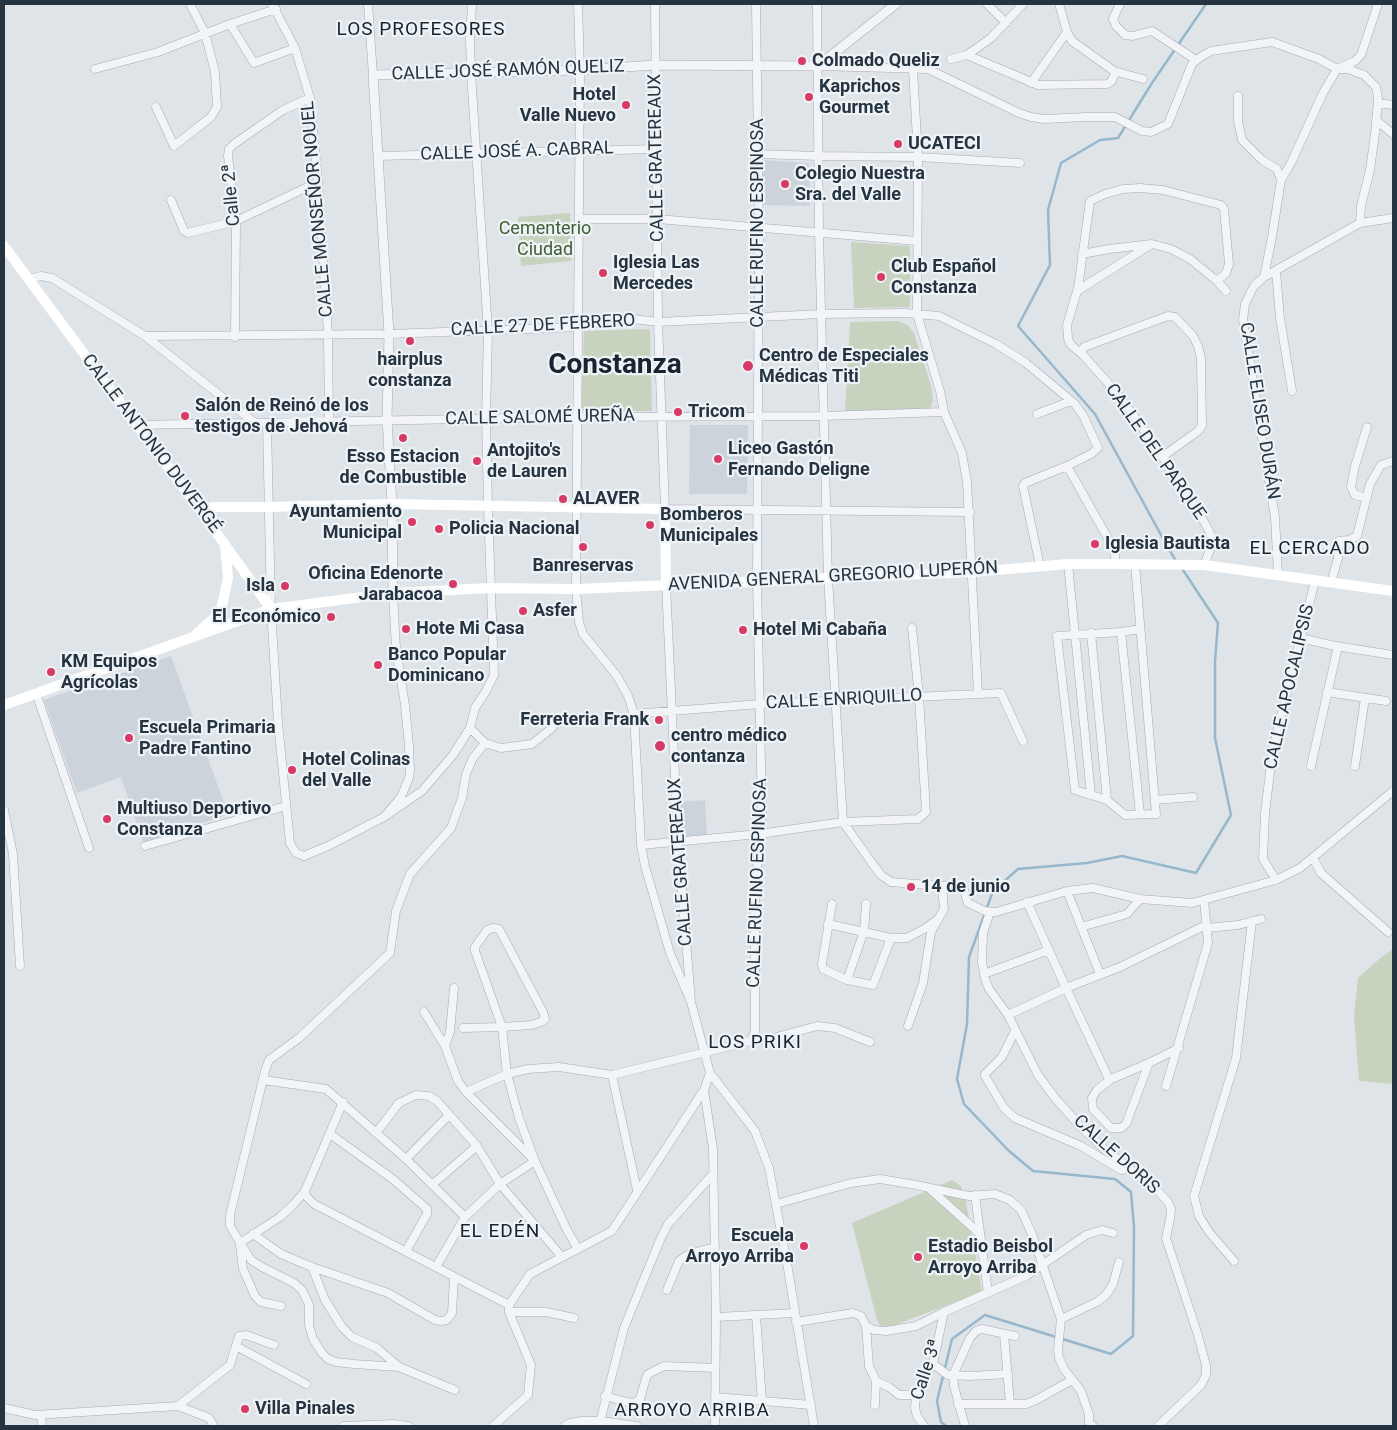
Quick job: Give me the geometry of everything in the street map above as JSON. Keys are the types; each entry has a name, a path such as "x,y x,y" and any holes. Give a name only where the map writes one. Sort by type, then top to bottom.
{"main road":[{"name":"CALLE ANTONIO DUVERGÉ","path":"4,246 272,609"},
{"path":"200,510 212,507 269,508 392,504 664,509"},
{"name":"CALLE GRATEREAUX","path":"664,509 666,586"},
{"path":"191,639 221,610 228,578 225,544"},
{"name":"AVENIDA GENERAL GREGORIO LUPERÓN","path":"4,705 272,609 393,593 490,588 576,590 973,572 1068,564 1204,565 1393,591"}],"street":[{"path":"156,107 174,146 215,112 217,107 217,84 205,33 190,4"},
{"path":"368,4 389,334 388,419 396,649 405,705 410,770 401,797 384,817"},
{"path":"267,423 272,609 278,723 290,843 296,853 304,856 328,846 384,817 422,791 453,755 470,728 475,708 494,675 486,418 488,331 471,73 472,4"},
{"path":"578,4 580,70 576,590 578,622 583,634 617,676 628,696 634,714 645,866 670,954 691,1002"},
{"name":"CALLE GRATEREAUX","path":"654,4 658,322 664,509"},
{"name":"CALLE RUFINO ESPINOSA","path":"752,1041 755,1031 755,906 762,812 757,582 758,154 756,4"},
{"path":"817,4 819,233 828,578 844,822 881,875 892,882 942,886 961,885 970,904 990,912 996,912 1066,891 1093,888 1140,899 1192,903 1276,880 1300,868 1393,791"},
{"path":"818,66 896,4"},
{"path":"987,4 1006,23"},
{"path":"952,59 967,55 991,38 1023,4"},
{"path":"1060,4 1067,32 1072,41 1116,72 1143,79"},
{"path":"1120,4 1113,19 1116,26 1125,35 1133,36 1152,31 1196,60 1211,50 1272,42 1319,59 1337,69 1348,69 1364,75 1376,87 1378,103 1370,170 1361,206 1360,223"},
{"path":"1264,277 1281,180 1292,163 1323,93 1337,69 1355,61 1361,55 1378,4"},
{"path":"95,69 158,52 274,6"},
{"name":"CALLE MONSEÑOR NOUEL","path":"274,6 295,48 310,98 318,182 328,334 329,422"},
{"path":"230,24 254,63 295,48"},
{"path":"1031,83 1067,32"},
{"path":"967,55 1031,83 1045,86 1107,84 1111,82 1116,72"},
{"name":"CALLE JOSÉ RAMÓN QUELIZ","path":"373,75 580,70 655,65 928,69 1031,117 1044,119 1115,117 1142,131 1151,132 1168,124 1192,64 1196,60"},
{"path":"913,69 918,157 918,314 940,391 944,412 962,453 967,482 978,694"},
{"path":"1238,96 1238,121 1242,140 1262,160 1277,169 1281,180"},
{"name":"Calle 2ª","path":"235,337 236,221 228,156 229,149 283,110 310,98"},
{"path":"1378,103 1393,105"},
{"path":"1376,120 1393,134"},
{"name":"CALLE JOSÉ A. CABRAL","path":"378,156 656,149"},
{"path":"758,154 918,157 1020,163"},
{"path":"172,200 186,232 236,221 318,182"},
{"name":"CALLE DEL PARQUE","path":"1204,565 1212,545 1211,535 1184,489 1116,392 1083,355 1070,344 1066,330 1077,291 1089,204 1092,199 1123,189 1140,188 1163,190 1221,205 1224,209 1229,264 1226,273 1218,281"},
{"path":"579,219 658,218 917,241"},
{"name":"CALLE ELISEO DURÁN","path":"1278,575 1275,517 1243,320 1245,304 1254,286 1264,277 1360,223 1393,218"},
{"path":"1082,254 1152,244 1171,249 1190,258 1218,281 1226,291"},
{"path":"1077,291 1152,244"},
{"path":"1276,271 1280,318 1292,391"},
{"path":"29,279 41,276 52,278 145,336 255,423"},
{"name":"CALLE 27 DE FEBRERO","path":"145,336 235,337 389,334 578,327 605,321 633,319 658,322 821,314 918,314 946,319 1014,354 1071,401 1084,417 1098,448 1091,454 1068,466"},
{"path":"1083,355 1084,347 1168,316 1175,317 1193,336 1201,358 1202,426 1198,431 1162,456"},
{"path":"1037,414 1071,401"},
{"name":"CALLE SALOMÉ UREÑA","path":"135,425 577,416 823,416 944,412"},
{"path":"1366,427 1351,487 1356,495 1367,498"},
{"path":"1331,583 1338,558 1339,541 1349,540 1357,536 1370,484 1381,465 1393,461"},
{"path":"1040,566 1024,489 1025,483 1068,466 1114,548 1116,564"},
{"path":"664,509 970,512"},
{"path":"1068,564 1090,795"},
{"path":"1135,564 1156,814 1125,815 1107,800 1074,790 1057,636 1140,629"},
{"name":"CALLE APOCALIPSIS","path":"1276,880 1263,859 1265,813 1273,748 1316,581"},
{"name":"CALLE GRATEREAUX","path":"666,586 678,841 691,1002 710,1072 755,1131 769,1168 814,1426"},
{"path":"642,845 759,834 844,822 918,819 926,812 919,697 912,628"},
{"path":"1121,632 1140,814"},
{"path":"1091,633 1107,800"},
{"path":"1300,638 1393,655"},
{"path":"1311,766 1338,646"},
{"path":"1328,692 1386,702"},
{"path":"36,693 89,848"},
{"name":"CALLE ENRIQUILLO","path":"634,714 760,704 1001,693 1023,741"},
{"path":"1354,766 1365,698"},
{"path":"470,728 485,743 501,748 532,744 552,728 557,720"},
{"path":"399,1367 336,1362 328,1359 313,1339 309,1305 302,1290 294,1283 251,1260 230,1226 230,1215 269,1060 299,1038 390,953 396,910 410,874 451,828 462,798 466,774 473,758 485,743"},
{"path":"1155,800 1194,797"},
{"path":"145,846 286,806"},
{"path":"4,810 13,854 20,966"},
{"path":"1313,858 1321,873 1388,932"},
{"path":"908,1026 923,983 931,932 944,909 942,886"},
{"path":"1066,891 1100,974"},
{"path":"1081,927 1127,914 1140,899"},
{"path":"1166,1086 1179,1048 1208,944 1204,900"},
{"path":"1027,902 1108,1077 1112,1079"},
{"path":"832,904 822,964 823,969 847,980 873,985 892,938"},
{"path":"847,980 864,931 866,904"},
{"name":"CALLE DORIS","path":"990,912 983,933 982,962 984,974 990,989 1008,1015 1038,1075 1080,1126 1128,1168 1156,1189 1171,1208 1166,1238 1206,1365 1206,1375 1201,1385 1158,1426"},
{"path":"828,924 892,938 907,938 924,929 940,917"},
{"path":"1008,1015 1066,988 1120,967 1206,927 1238,925 1261,919"},
{"path":"1234,1261 1209,1232 1199,1216 1194,1196 1236,1058 1252,921"},
{"path":"464,1028 502,1028 531,1025 545,1019 544,1012 498,929 487,930 475,947 475,951 502,1028 507,1074 519,1118 535,1161 567,1230 578,1249"},
{"path":"984,974 1049,950"},
{"path":"445,1046 450,1032 454,988"},
{"path":"424,1012 445,1046 458,1081 466,1092 535,1161"},
{"path":"466,1092 507,1074 528,1069 559,1067 612,1075 817,1026 847,1032 870,1042"},
{"path":"1015,1030 1002,1057 985,1074 1004,1108 1015,1118 1081,1146 1121,1170 1125,1171 1128,1168"},
{"path":"1149,1063 1126,1124 1121,1128 1111,1128 1093,1109 1092,1098 1097,1090 1112,1079 1179,1048"},
{"path":"509,1309 530,1274 612,1231 704,1090 710,1072"},
{"path":"612,1075 638,1190"},
{"path":"263,1080 326,1089 406,1159 465,1217"},
{"path":"704,1090 713,1149 716,1317 714,1426"},
{"path":"376,1132 399,1102 416,1095 430,1096 477,1146 500,1184 562,1257"},
{"path":"240,1242 280,1217 305,1191 342,1102"},
{"path":"406,1159 449,1115"},
{"path":"330,1134 394,1180 427,1209 427,1214 406,1251"},
{"path":"433,1184 477,1146"},
{"path":"436,1267 465,1217 500,1184 535,1161"},
{"path":"600,1424 624,1328 660,1240 668,1224 713,1174"},
{"path":"776,1204 851,1183 880,1179 969,1196 995,1194 1010,1200 1021,1210 1043,1264 1061,1319 1059,1358 1064,1369 1081,1391 1089,1414 1089,1422 1092,1426"},
{"path":"928,1188 979,1233"},
{"path":"305,1191 308,1200 436,1267 509,1309 546,1312 574,1318"},
{"path":"975,1195 988,1293"},
{"path":"866,1326 874,1330 886,1331 916,1326 1026,1276 1086,1235 1102,1230 1113,1233"},
{"path":"253,1234 281,1254 388,1294 435,1320 447,1320 452,1313 454,1277"},
{"path":"240,1242 243,1270 255,1296 261,1302 281,1306"},
{"path":"666,1290 679,1261 689,1254 715,1247"},
{"path":"1061,1319 1097,1302 1106,1295 1113,1284 1119,1262"},
{"path":"312,1266 325,1300 342,1327 352,1337 377,1348 399,1367 455,1390"},
{"path":"493,1426 528,1395 531,1365 509,1309"},
{"name":"Calle 3ª","path":"924,1426 917,1416 915,1408 916,1395 923,1378 933,1364 944,1312"},
{"path":"716,1317 795,1313"},
{"path":"796,1322 853,1313 861,1316 866,1326 869,1366 876,1380 874,1405"},
{"path":"756,1315 762,1402"},
{"path":"965,1426 958,1404 953,1375 970,1338 976,1331 982,1329 1015,1336"},
{"path":"1004,1334 1010,1404"},
{"path":"178,1406 230,1365 239,1336 242,1335 274,1345"},
{"path":"236,1346 306,1384"},
{"path":"933,1364 948,1375 1008,1374"},
{"path":"606,1396 634,1403 640,1399 648,1374 664,1366 715,1368"},
{"path":"876,1380 889,1387 899,1396 916,1395"},
{"path":"958,1404 1032,1403 1072,1380"},
{"path":"714,1397 811,1405"},
{"path":"4,1408 41,1415 178,1406 209,1418 214,1426"},
{"path":"41,1415 42,1426"},
{"path":"565,1426 582,1421 637,1426"},
{"path":"343,1426 408,1426"}],"shaded area":[{"name":"Colegio Nuestra Sra. del Valle","path":"760,160 809,163 810,206 761,205"},
{"name":"Liceo Gastón Fernando Deligne","path":"690,425 748,425 747,494 689,494"},
{"name":"Escuela Primaria Padre Fantino","path":"171,656 228,814 144,844 121,777 77,793 44,700"},
{"path":"705,800 707,836 681,837 679,802"}],"green space":[{"name":"Cementerio Ciudad","path":"570,213 571,261 521,266 518,217"},
{"name":"Club Español Constanza","path":"851,242 910,246 910,307 854,308"},
{"path":"898,321 908,325 914,334 931,385 933,400 930,410 845,411 850,322"},
{"path":"650,329 652,411 581,411 584,331"},
{"path":"1393,949 1393,1084 1359,1081 1354,1016 1358,978"},
{"name":"Estadio Beisbol Arroyo Arriba","path":"952,1180 961,1186 965,1197 982,1292 895,1325 881,1327 877,1320 852,1223"}],"waterway":[{"path":"1176,561 1095,414 1018,326 1050,265 1048,210 1061,163 1100,140 1118,138 1152,83 1206,4"},
{"path":"946,1426 941,1422 937,1401 952,1339 985,1315 1111,1354 1133,1336 1134,1227 1131,1192 1115,1179 1033,1171 1009,1151 964,1104 957,1079 967,1024 969,957 993,891 1018,869 1087,863 1122,856 1196,873 1231,815 1215,738 1215,661 1218,623 1181,567"}],"place":[{"name":"Colmado Queliz","path":"802,61"},
{"name":"Kaprichos Gourmet","path":"809,97"},
{"name":"Hotel Valle Nuevo","path":"626,105"},
{"name":"UCATECI","path":"898,144"},
{"name":"Colegio Nuestra Sra. del Valle","path":"785,184"},
{"name":"Iglesia Las Mercedes","path":"603,273"},
{"name":"Club Español Constanza","path":"881,277"},
{"name":"hairplus constanza","path":"410,341"},
{"name":"Centro de Especiales Médicas Titi","path":"748,366"},
{"name":"Tricom","path":"678,412"},
{"name":"Salón de Reinó de los testigos de Jehová","path":"185,416"},
{"name":"Esso Estacion de Combustible","path":"403,438"},
{"name":"Liceo Gastón Fernando Deligne","path":"718,459"},
{"name":"Antojito's de Lauren","path":"477,461"},
{"name":"ALAVER","path":"563,499"},
{"name":"Ayuntamiento Municipal","path":"412,522"},
{"name":"Bomberos Municipales","path":"650,525"},
{"name":"Policia Nacional","path":"439,529"},
{"name":"Iglesia Bautista","path":"1095,544"},
{"name":"Banreservas","path":"583,547"},
{"name":"Oficina Edenorte Jarabacoa","path":"453,584"},
{"name":"Isla","path":"285,586"},
{"name":"Asfer","path":"523,611"},
{"name":"El Económico","path":"331,617"},
{"name":"Hote Mi Casa","path":"406,629"},
{"name":"Hotel Mi Cabaña","path":"743,630"},
{"name":"Banco Popular Dominicano","path":"378,665"},
{"name":"KM Equipos Agrícolas","path":"51,672"},
{"name":"Ferreteria Frank","path":"659,720"},
{"name":"Escuela Primaria Padre Fantino","path":"129,738"},
{"name":"centro médico contanza","path":"660,746"},
{"name":"Hotel Colinas del Valle","path":"292,770"},
{"name":"Multiuso Deportivo Constanza","path":"107,819"},
{"name":"14 de junio","path":"911,887"},
{"name":"Escuela Arroyo Arriba","path":"804,1246"},
{"name":"Estadio Beisbol Arroyo Arriba","path":"918,1257"},
{"name":"Villa Pinales","path":"245,1409"}],"district":[{"name":"LOS PROFESORES","path":"421,30"},
{"name":"Constanza","path":"615,366"},
{"name":"EL CERCADO","path":"1310,549"},
{"name":"LOS PRIKI","path":"755,1043"},
{"name":"EL EDÉN","path":"500,1232"},
{"name":"ARROYO ARRIBA","path":"692,1411"}]}
